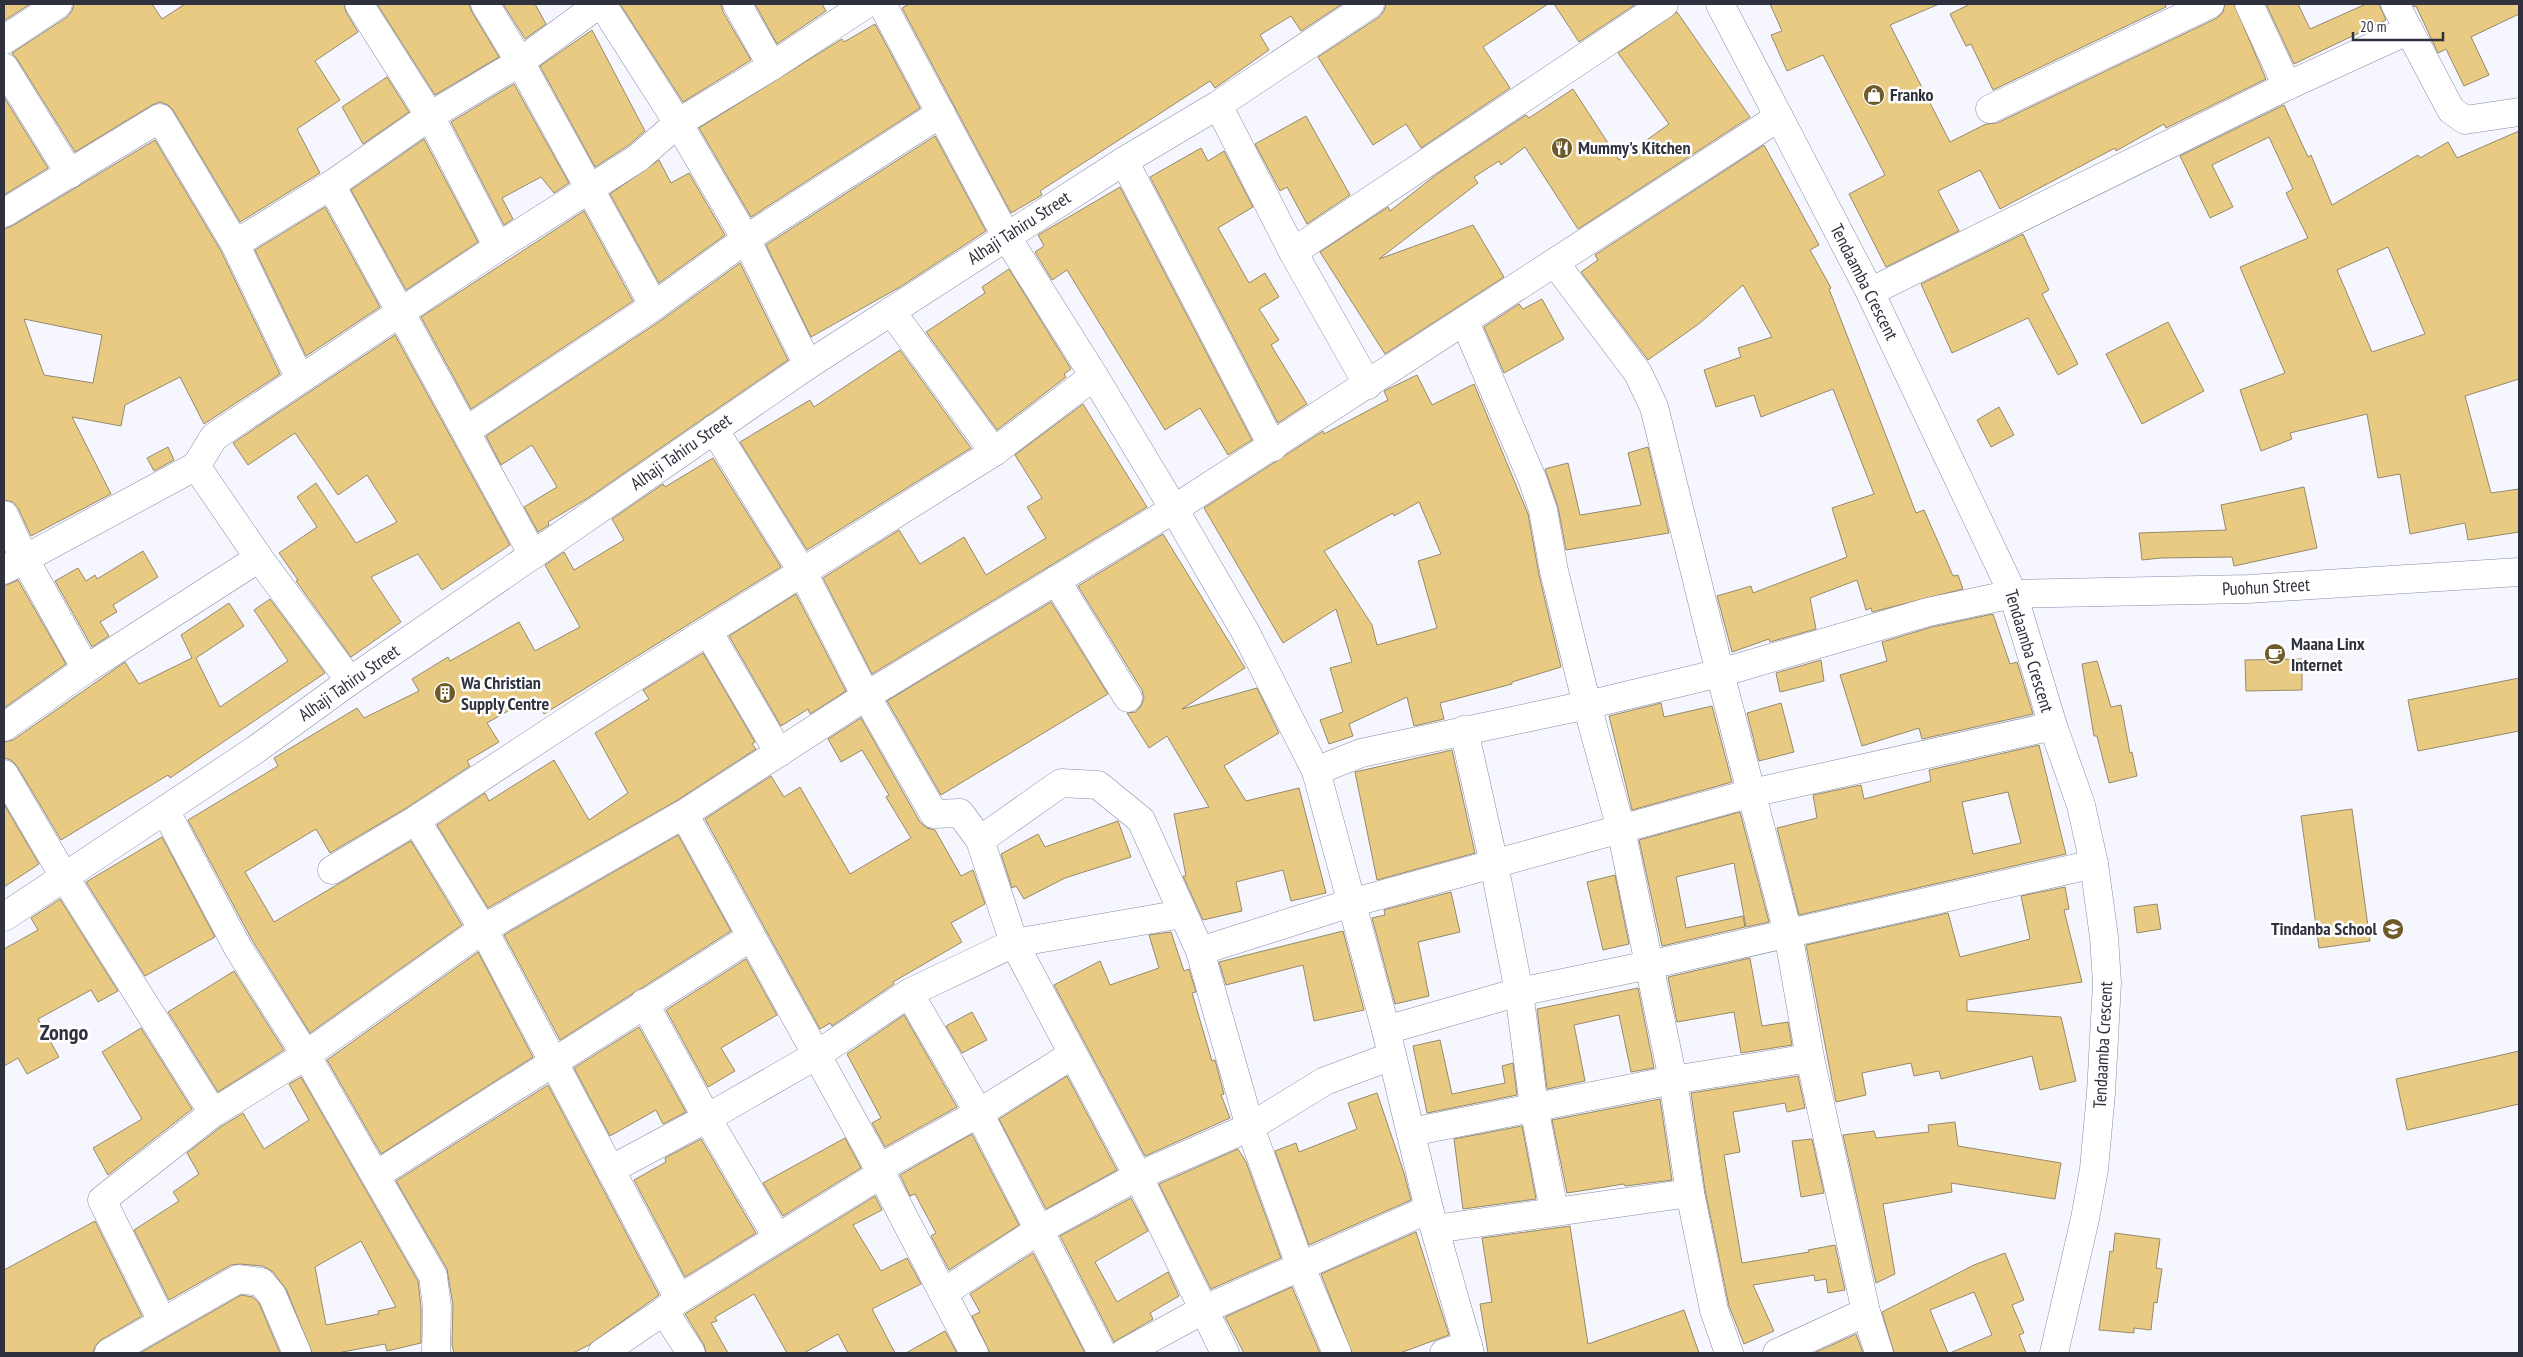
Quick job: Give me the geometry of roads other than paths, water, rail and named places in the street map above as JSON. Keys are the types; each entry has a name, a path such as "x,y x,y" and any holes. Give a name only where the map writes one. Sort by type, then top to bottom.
{"street":[{"path":"4,40 58,4"},
{"path":"359,4 430,116 498,247"},
{"path":"485,4 520,62 654,306"},
{"path":"235,244 331,185 430,116 520,62 600,4 678,123 746,239 808,365"},
{"path":"737,4 772,66"},
{"path":"14,564 196,466 214,438 498,247 638,158 678,123 772,66 866,4"},
{"path":"882,4 1006,236 1094,376 1246,633 1316,771 1389,1043 1432,1219 1461,1350"},
{"name":"Alhaji Tahiru Street","path":"4,917 166,810 808,365 1124,161 1218,105 1370,4"},
{"path":"1293,252 1664,4"},
{"name":"Tendaamba Crescent","path":"1720,4 1870,292 2013,594 2052,726 2081,805 2094,864 2104,937 2107,983 2101,1093 2094,1169 2085,1219 2054,1353"},
{"path":"1990,109 2210,4"},
{"path":"2249,4 2286,86"},
{"path":"2395,4 2407,31 2451,110 2465,120 2519,112"},
{"path":"1870,292 2286,86 2407,31"},
{"path":"4,68 70,174"},
{"path":"1218,105 1293,252 1368,385"},
{"path":"466,432 654,306 746,239 941,113"},
{"path":"162,1321 102,1200 213,1113 306,1055 483,928 684,814 866,696 1174,509 1273,447 1779,117"},
{"path":"4,213 160,118 235,244 300,379"},
{"path":"1124,161 1273,447"},
{"path":"331,185 533,555"},
{"path":"1555,263 1638,373 1654,407 1720,673 1788,933 1810,1058 1866,1312 1879,1353"},
{"path":"891,311 994,452"},
{"path":"1464,322 1533,480 1544,510 1554,571 1620,829 1673,1080 1690,1193 1714,1310 1729,1353"},
{"path":"332,870 416,820 611,692 709,633 994,452 1094,376"},
{"path":"714,429 803,573 866,696 934,814 960,813 980,840 1014,943 1138,1176 1225,1353"},
{"path":"196,466 258,558 350,682"},
{"path":"4,515 14,564 86,669"},
{"path":"4,727 86,669 258,558"},
{"name":"Puohun Street","path":"1316,771 1361,753 1587,705 1720,673 1928,612 2013,594 2248,590 2519,572"},
{"path":"1056,580 1128,698"},
{"path":"709,633 779,753"},
{"path":"1200,951 1351,903 1752,793 2052,726"},
{"path":"1464,730 1494,864 1519,992 1534,1108 1554,1211"},
{"path":"4,774 65,878 213,1113"},
{"path":"980,840 1061,783 1098,785 1141,820 1200,951 1250,1127 1300,1265 1337,1353"},
{"path":"166,810 238,948 306,1055 433,1276 437,1308 436,1353"},
{"path":"684,814 879,1172 974,1353"},
{"path":"416,820 483,928 610,1170 691,1353"},
{"path":"944,1293 1039,1230 1138,1176 1250,1127 1389,1043 1519,992 1649,965 2094,864"},
{"path":"610,1170 708,1118 815,1056 909,993 1014,943 1182,914"},
{"path":"376,1175 644,1003 751,937"},
{"path":"909,993 979,1113 1102,1353"},
{"path":"644,1003 777,1237"},
{"path":"602,1353 671,1305 879,1172 1072,1055"},
{"path":"1411,1132 1673,1080 1810,1058"},
{"path":"1124,1353 1203,1310 1300,1265 1432,1219 1554,1211 1690,1193"},
{"path":"109,1353 238,1279 251,1279 261,1282 272,1295 296,1353"},
{"path":"1778,1353 1866,1312"}],"place":[{"name":"Franko","path":"1874,95"},
{"name":"Mummy's Kitchen","path":"1562,148"},
{"name":"Maana Linx Internet","path":"2275,654"},
{"name":"Wa Christian Supply Centre","path":"445,693"},
{"name":"Tindanba School","path":"2393,929"}],"district":[{"name":"Zongo","path":"64,1032"}]}
